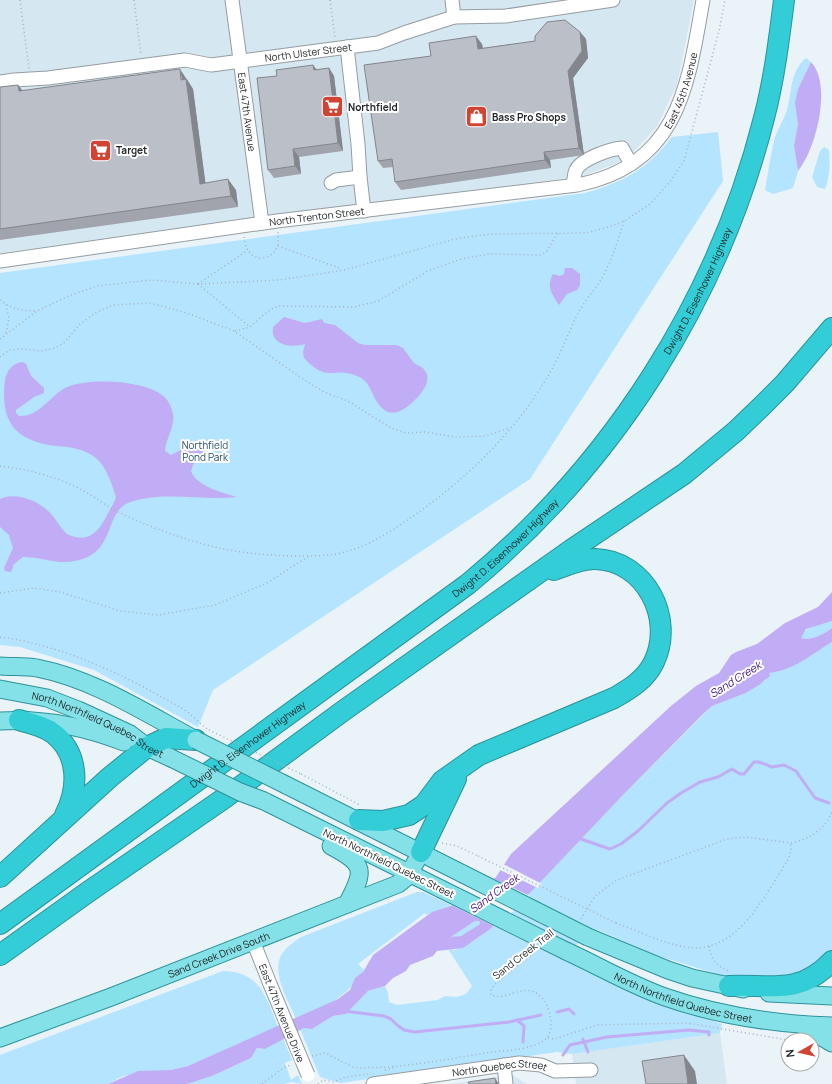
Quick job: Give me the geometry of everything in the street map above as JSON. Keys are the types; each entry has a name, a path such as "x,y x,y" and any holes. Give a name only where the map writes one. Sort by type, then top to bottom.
{"highway":[{"name":"Dwight D. Eisenhower Highway","path":"0,924 468,584 536,522 594,457 626,416 665,356 698,295 723,243 748,174 765,116 774,69 784,0"},
{"path":"0,955 88,892 226,797 343,711 533,577 656,494 711,453 785,383 832,328"},
{"path":"360,813 383,821 409,815 424,806 442,781 464,765 501,745 624,692 648,672 658,652 661,630 655,600 645,583 630,571 606,560 588,559 570,563 533,577"},
{"path":"10,721 39,726 54,734 65,746 71,756 75,773 75,785 72,800 62,820"},
{"path":"0,877 110,777 147,747 166,738 202,735"},
{"path":"429,847 445,798 464,765"},
{"path":"732,979 786,986 810,978 823,970 832,961"}],"main road":[{"path":"0,655 11,656 36,668"},
{"name":"North Northfield Quebec Street","path":"0,666 36,668 78,680 202,735 286,785 360,813 429,847 463,874 588,936 668,970 692,978 732,979 775,994 832,996"},
{"name":"North Northfield Quebec Street","path":"0,689 41,697 61,703 130,734 147,747 240,792 261,804 410,873 620,978 665,997 712,1010 749,1018 801,1025 832,1026"},
{"path":"10,721 45,721 71,725 94,731 126,743 147,747"},
{"path":"261,804 262,811 353,859 358,864 360,877 347,904"},
{"name":"Sand Creek Drive South","path":"0,1038 398,884 406,879 429,847"},
{"path":"801,1025 832,1043"}],"street":[{"name":"East 47th Avenue","path":"232,0 262,223"},
{"path":"452,0 454,17"},
{"name":"North Ulster Street","path":"0,82 30,78 48,78 185,60 212,65 342,48 378,43 454,17 506,16 613,0"},
{"name":"East 45th Avenue","path":"631,164 660,138 676,113 688,74 703,0"},
{"path":"342,48 358,144 364,211"},
{"path":"573,186 576,170 582,163 615,149 622,148 631,164"},
{"name":"North Trenton Street","path":"0,261 276,221 573,186 602,179 631,164"},
{"path":"331,183 336,180 360,177"},
{"name":"East 47th Avenue Drive","path":"253,941 310,1079"},
{"name":"North Quebec Street","path":"372,1079 429,1080 504,1065 531,1063 555,1072 591,1070"},
{"path":"504,1065 506,1084"}],"path":[{"path":"20,0 30,78"},
{"path":"134,0 143,65"},
{"path":"330,0 342,48"},
{"path":"241,226 248,250 255,257 264,258 272,254 278,246 276,221"},
{"path":"0,466 52,477 76,486 120,513 182,538 222,549 260,554 309,556 343,553 361,547 383,536 447,491 477,464 512,427 544,382 580,310 603,277 617,244 624,221"},
{"path":"234,331 250,327 268,311 278,306 354,307 378,301 428,270 461,259 490,254 540,255 546,252 558,233"},
{"path":"0,339 37,311 71,295 103,285 151,280 198,284 279,280 344,270 278,246"},
{"path":"198,284 248,250"},
{"path":"198,284 250,327"},
{"path":"0,300 6,305 20,310 37,311"},
{"path":"0,357 9,350 23,349 40,351 55,348 65,342 80,324 95,312 113,305 150,303 187,312 234,331 308,383 324,392 348,401 390,428 406,433 425,432 455,437 485,436 512,427"},
{"path":"5,334 9,318 6,305"},
{"path":"0,593 34,588 60,592 120,611 158,615 215,605 267,583 309,556"},
{"path":"0,637 51,648 94,663 183,710 202,735 301,774 360,813"},
{"path":"580,920 595,896 616,880 726,839 746,837 791,843 815,834 825,824 832,812"},
{"path":"429,847 457,846 616,923 681,946 693,948 708,946 733,935 745,923 788,860 791,850 791,843"},
{"path":"708,946 712,960 727,971 732,979"},
{"name":"Sand Creek Trail","path":"539,949 495,984 491,990 491,996 496,998 523,990 532,991 540,995 545,1000 550,1017 551,1026 548,1038"},
{"path":"380,1072 397,1067 520,1049 543,1042 548,1038 554,1039 597,1025 687,1023 780,1039"},
{"path":"308,1057 325,1052 353,1067 397,1067"},
{"path":"262,1084 282,1068 294,1063"},
{"path":"318,1084 323,1080 333,1082 346,1077 372,1079"}],"shaded area":[{"name":"Northfield","path":"0,0 694,0 677,85 656,128 626,160 582,176 0,253"},
{"path":"720,1033 727,1084 576,1084 572,1054"},
{"path":"512,1075 527,1084 451,1084"}],"green space":[{"path":"806,58 811,62 798,89 798,124 794,146 798,171 793,188 773,194 765,190 774,141 787,111 791,86 797,68"},
{"name":"Northfield Pond Park","path":"718,132 723,181 530,479 213,690 198,727 94,670 20,647 0,645 0,273 585,193 612,184 634,173 653,158 672,137"},
{"path":"824,147 829,150 830,160 829,175 825,189 817,187 812,177 820,151"},
{"path":"832,621 832,628 825,633 809,639 801,638 806,630"},
{"path":"832,642 832,951 827,958 793,979 727,977 655,955 598,930 558,957 653,1001 722,1024 720,1033 572,1054 557,1052 340,1083 320,1077 300,1029 309,1027 312,1029 333,1016 346,1014 368,991 385,986 388,993 389,1002 397,1005 438,1000 445,996 457,997 466,994 472,986 448,949 455,950 475,940 489,930 532,891 623,795 712,706 746,693 766,680 769,673 786,669 810,657"},
{"path":"417,892 423,892 451,905 426,915 425,913 358,964 364,970 357,980 342,995 326,1005 296,1019 281,984 278,965 281,956 288,947 301,937"},
{"path":"475,921 479,921 480,924 461,936 450,938"},
{"path":"223,971 236,972 254,981 265,996 278,1027 188,1066 171,1070 123,1076 108,1084 0,1084 0,1055"},
{"path":"283,1038 292,1060 285,1063 291,1080 298,1075 302,1084 292,1082 284,1084 187,1084 212,1076 251,1058 257,1048 265,1049"}],"water":[{"path":"811,62 817,72 820,85 820,116 811,147 805,161 798,171 794,146 798,124 795,103 798,89"},
{"path":"565,268 572,268 580,274 580,285 577,290 567,294 559,305 552,294 550,283 553,274 560,276 564,274"},
{"path":"284,317 305,323 322,319 324,323 335,325 358,343 365,345 397,345 403,348 414,363 423,368 427,374 426,386 419,396 404,409 393,413 388,412 377,402 365,381 361,378 349,373 331,373 319,370 312,366 304,358 303,352 305,344 294,346 278,342 273,333 273,327"},
{"path":"23,362 26,364 31,376 44,388 44,393 34,397 16,410 16,413 19,416 38,410 65,388 86,382 100,381 129,383 153,390 167,399 173,416 172,426 165,451 171,455 190,445 215,440 193,465 191,471 198,481 204,485 237,497 223,498 168,496 141,499 128,503 115,515 103,542 97,550 88,557 75,561 62,562 23,557 14,564 11,572 5,571 4,568 13,548 9,535 0,527 0,499 12,496 31,500 50,512 67,534 81,538 92,535 100,527 116,497 111,482 101,463 93,456 78,449 42,443 30,439 20,434 13,426 8,418 5,407 5,380 11,367"},
{"name":"Sand Creek","path":"832,592 832,621 806,629 801,638 813,638 832,628 832,642 810,657 786,669 769,673 770,676 746,693 712,706 623,795 532,891 489,930 463,948 437,951 433,956 410,965 406,971 393,978 385,986 368,991 346,1014 333,1016 312,1029 304,1028 265,1049 257,1048 251,1058 212,1076 187,1084 108,1084 138,1071 171,1070 188,1066 338,999 350,990 355,978 363,972 373,955 432,912 456,904 472,896 496,877 511,854 671,706 696,686 719,673 731,655 757,644 785,623 818,607","holes":["475,921 479,921 480,924 461,936 451,937"]}],"pier":[{"path":"503,864 542,884 538,888 500,870"},
{"path":"492,878 530,896 496,927 449,904 471,894"}],"building":[{"name":"Bass Pro Shops","path":"565,20 580,32 582,51 568,71 579,148 544,152 545,160 395,182 392,159 378,161 364,65 431,56 429,43 476,36 478,49 535,41 535,36 547,22"},
{"path":"313,65 314,70 329,68 338,143 293,149 295,166 268,170 257,78 277,76 276,70"},
{"name":"Target","path":"180,69 181,80 186,79 200,184 228,179 231,196 0,229 0,87 18,85 19,91"},
{"path":"684,1055 688,1084 646,1084 642,1061"},
{"path":"495,1078 496,1084 469,1084 468,1082"}],"waterway":[{"path":"578,838 610,849 621,844 638,831 667,803 681,793 700,782 718,777 732,769 740,774 744,774 754,762 759,762 772,767 784,765 796,771 815,798 829,803"},
{"path":"557,1012 569,1009 574,1014"},
{"path":"344,1011 384,1016 391,1019 404,1030 415,1032 509,1022 541,1015"},
{"path":"517,1020 524,1026 523,1042"},
{"path":"563,1055 570,1045 607,1037 689,1030 709,1032 709,1035"},
{"path":"583,1039 588,1052"}],"place":[{"name":"Northfield","path":"333,107"},
{"name":"Bass Pro Shops","path":"477,117"},
{"name":"Target","path":"100,150"}]}
